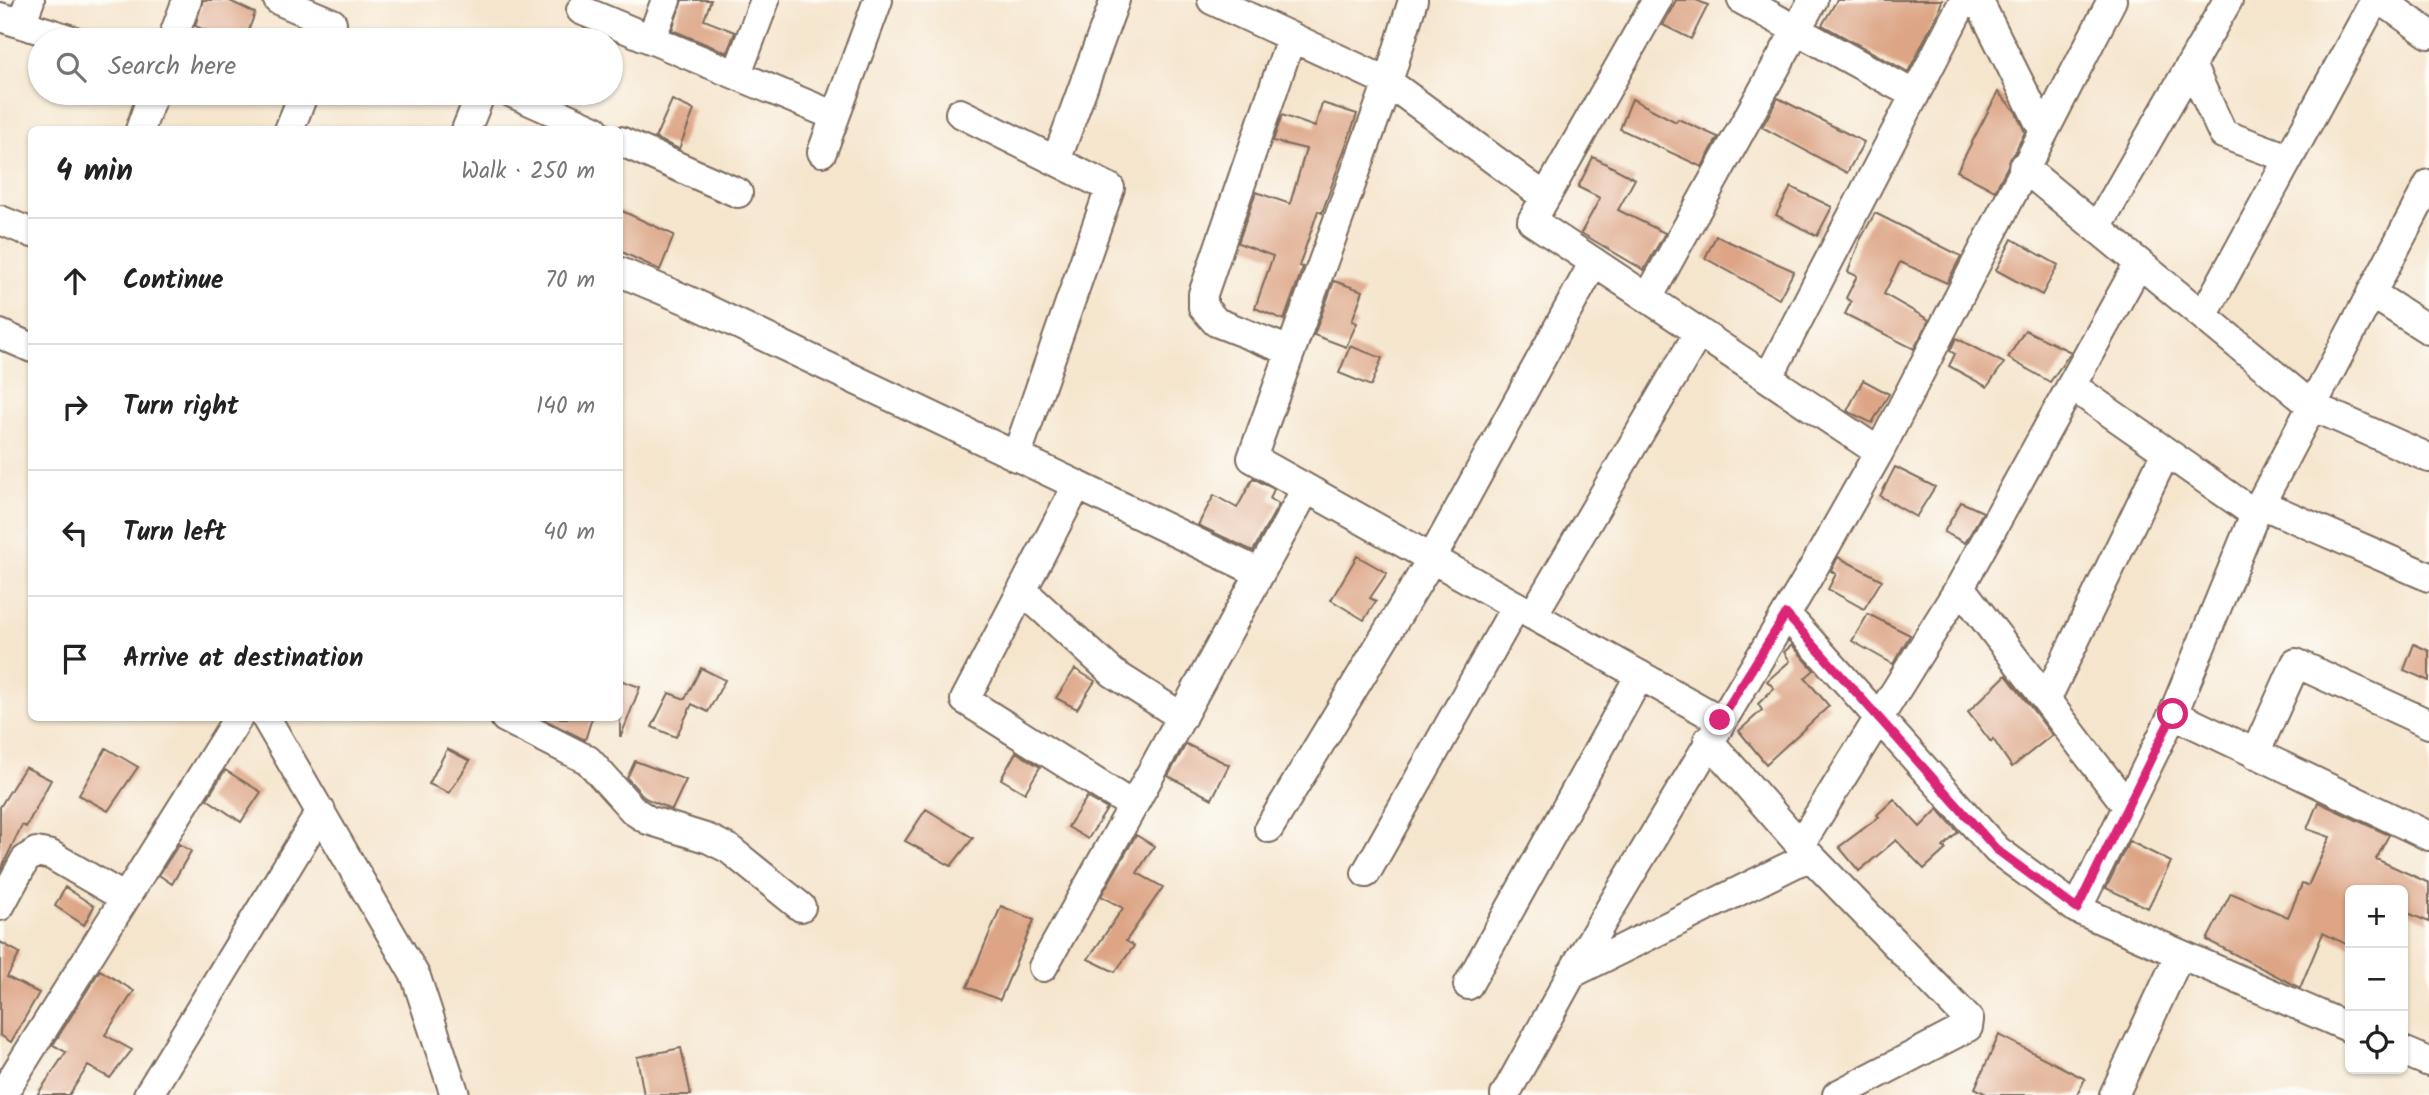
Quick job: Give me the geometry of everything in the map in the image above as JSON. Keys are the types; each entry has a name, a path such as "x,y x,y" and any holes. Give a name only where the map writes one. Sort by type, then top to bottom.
{"street":[{"path":"176,28 187,0"},
{"path":"278,0 332,21"},
{"path":"651,39 666,0"},
{"path":"737,74 765,0"},
{"path":"822,152 878,0"},
{"path":"1056,161 1115,0"},
{"path":"1212,0 1388,82 1545,197"},
{"path":"1413,0 1388,82 1252,458 1640,676 1714,730 1805,850 1970,1022 1968,1027 1837,1095"},
{"path":"1657,0 1532,220 1879,452"},
{"path":"1742,0 1915,95"},
{"path":"1648,298 1813,0"},
{"path":"1768,378 1964,0"},
{"path":"1978,0 2043,130"},
{"path":"1505,1095 1572,974 1879,452 2023,167 2112,0"},
{"path":"2097,229 2228,0"},
{"path":"2203,316 2375,0"},
{"path":"2381,0 2429,34"},
{"path":"581,10 835,116"},
{"path":"17,14 47,28"},
{"path":"1290,351 1216,322 1203,307 1203,294 1291,38"},
{"path":"2191,65 2223,134 2288,159"},
{"path":"141,126 148,105"},
{"path":"291,126 299,105"},
{"path":"468,126 476,105"},
{"path":"539,105 586,126"},
{"path":"960,113 1110,188 1016,457"},
{"path":"623,142 738,193"},
{"path":"2023,167 2312,405 2429,458"},
{"path":"2077,909 2173,714 2258,509 2371,293 2426,199"},
{"path":"0,220 28,231"},
{"path":"1269,828 1432,559 1594,262"},
{"path":"1572,974 1805,850 1881,716 1960,587 2139,263"},
{"path":"623,281 687,300 1260,573"},
{"path":"2371,293 2429,330"},
{"path":"1366,873 1699,332"},
{"path":"0,334 28,346"},
{"path":"2072,386 2166,452 2258,509 2429,576"},
{"path":"2046,700 2166,452"},
{"path":"1077,485 965,700 1133,806"},
{"path":"1043,967 1306,489"},
{"path":"1960,587 2127,806"},
{"path":"1022,590 1113,673 1182,717"},
{"path":"1786,614 1881,716 1997,850 2077,909 2345,1026"},
{"path":"2255,754 2295,663 2429,724"},
{"path":"1468,985 1640,676"},
{"path":"2173,714 2429,836"},
{"path":"2,1095 235,721"},
{"path":"268,721 416,977 455,1095"},
{"path":"511,721 588,760 634,811 648,820 709,839 729,849 801,907"},
{"path":"148,1095 321,811"},
{"path":"0,906 25,860 36,852 51,855 125,898"},
{"path":"2114,1095 2180,954"},
{"path":"2408,1053 2429,1062"}],"building":[{"path":"203,0 228,0 255,13 249,28 195,26"},
{"path":"682,0 711,0 704,20 735,32 727,53 672,30"},
{"path":"1676,0 1696,0 1708,5 1691,39 1663,25"},
{"path":"1837,0 1942,0 1908,72 1822,25"},
{"path":"1998,92 2016,112 2025,132 1995,191 1957,171"},
{"path":"1778,98 1864,142 1847,173 1762,127"},
{"path":"1632,99 1676,122 1678,119 1718,137 1702,167 1620,129"},
{"path":"672,100 694,110 679,149 655,138"},
{"path":"1322,103 1357,114 1322,213 1318,211 1299,266 1303,267 1284,320 1255,308 1273,256 1238,243 1256,192 1290,204 1306,149 1273,141 1282,115 1315,127"},
{"path":"1593,157 1635,179 1618,210 1665,233 1644,270 1581,233 1600,198 1578,187"},
{"path":"1791,187 1832,207 1817,236 1776,215"},
{"path":"623,211 674,235 660,270 623,252"},
{"path":"1875,213 1961,256 1947,283 1900,262 1884,294 1929,320 1914,349 1845,314 1851,302 1846,298 1857,276 1848,272 1860,240"},
{"path":"1716,236 1794,271 1779,299 1705,258"},
{"path":"2012,239 2058,265 2042,295 1996,270"},
{"path":"1334,281 1363,291 1352,321 1357,323 1346,347 1314,335"},
{"path":"2025,330 2071,352 2050,382 2008,358"},
{"path":"1956,338 2004,363 1987,387 1949,366 1955,354 1950,351"},
{"path":"1350,346 1382,358 1371,386 1339,373"},
{"path":"1863,380 1889,394 1872,423 1847,411"},
{"path":"1895,467 1935,487 1916,517 1880,496"},
{"path":"1253,478 1274,489 1270,499 1279,504 1253,551 1198,525 1214,495 1237,508"},
{"path":"1961,502 1983,512 1965,543 1944,532"},
{"path":"1357,556 1387,573 1370,598 1376,601 1364,620 1331,600"},
{"path":"1838,557 1882,580 1864,609 1828,589 1836,574 1831,571"},
{"path":"1868,614 1910,635 1893,664 1852,641"},
{"path":"2414,644 2429,651 2429,681 2404,670"},
{"path":"1792,645 1814,670 1805,678 1829,706 1766,764 1739,731 1762,710 1758,704 1774,688 1767,681 1790,661 1784,652"},
{"path":"701,668 725,680 708,712 692,704 676,737 652,727 669,693 685,699"},
{"path":"1075,669 1095,681 1077,709 1056,698"},
{"path":"2006,675 2052,735 2012,767 1993,739 1991,742 1968,712"},
{"path":"623,681 640,687 620,736 620,721 623,721"},
{"path":"547,721 591,721 585,740"},
{"path":"1186,744 1229,765 1212,799 1168,776"},
{"path":"106,748 138,767 108,811 79,795"},
{"path":"447,749 470,761 449,793 429,784"},
{"path":"1016,752 1040,767 1025,793 1001,779"},
{"path":"635,761 686,780 672,810 645,798 627,778"},
{"path":"25,767 51,780 26,827 22,825 0,871 0,807"},
{"path":"225,770 261,792 241,822 207,799"},
{"path":"1087,797 1107,809 1088,839 1068,827"},
{"path":"1894,799 1920,827 1938,809 1958,832 1943,847 1946,849 1924,869 1896,840 1859,871 1839,847 1879,817 1877,815"},
{"path":"2318,802 2389,835 2376,859 2429,883 2429,922 2408,913 2408,885 2345,885 2345,944 2323,933 2300,988 2207,940 2231,893 2288,917 2302,884 2308,886 2330,837 2307,829"},
{"path":"926,809 973,838 951,866 905,841"},
{"path":"1136,835 1154,846 1137,873 1163,887 1126,941 1134,946 1115,972 1088,959 1123,908 1101,896"},
{"path":"2129,841 2171,862 2148,908 2106,888"},
{"path":"179,844 191,851 172,884 159,875"},
{"path":"65,887 94,906 84,925 55,906"},
{"path":"1001,906 1034,920 1000,1000 967,987"},
{"path":"0,942 20,953 7,977 39,993 11,1042 0,1035"},
{"path":"100,970 134,991 105,1035 132,1050 110,1078 88,1066 69,1095 37,1095 66,1052 53,1045"},
{"path":"1999,1035 2085,1079 2077,1095 1988,1095 1975,1088"},
{"path":"681,1048 691,1095 644,1095 637,1057"}],"route":[{"path":"1720,720 1786,614 1881,716 1997,850 2077,909 2173,714"}]}
